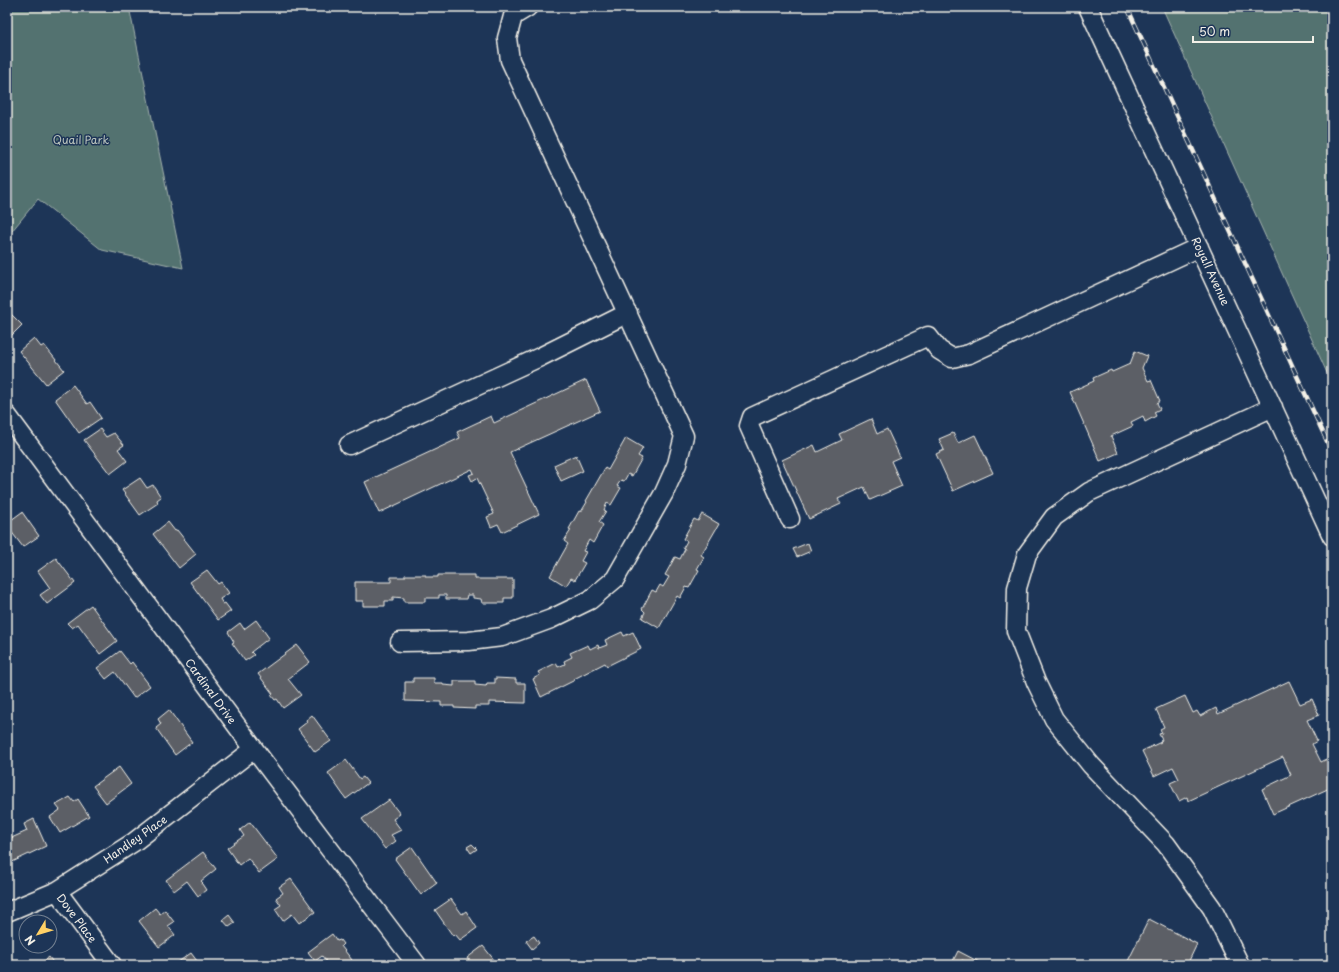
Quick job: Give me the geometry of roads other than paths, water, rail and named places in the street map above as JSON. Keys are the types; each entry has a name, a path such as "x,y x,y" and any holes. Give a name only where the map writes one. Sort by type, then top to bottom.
{"street":[{"path":"400,642 469,641 502,638 551,619 590,600 615,579 664,493 677,464 684,436 510,60 507,38 513,16 528,7"},
{"name":"Royall Avenue","path":"1088,7 1332,536"},
{"path":"790,519 749,426 752,417 928,336 939,350 952,358 969,354 1199,247"},
{"path":"349,445 540,357 628,313"},
{"path":"1240,965 1212,908 1166,844 1091,765 1054,719 1036,682 1016,631 1018,588 1027,554 1054,517 1089,492 1273,407"},
{"name":"Cardinal Drive","path":"7,415 254,749 417,965"},
{"name":"Handley Place","path":"7,912 57,891 134,842 254,749"},
{"name":"Dove Place","path":"57,891 112,965"}],"railway":[{"path":"1127,7 1332,452"}],"park label":[{"name":"Quail Park","path":"81,139"}]}
